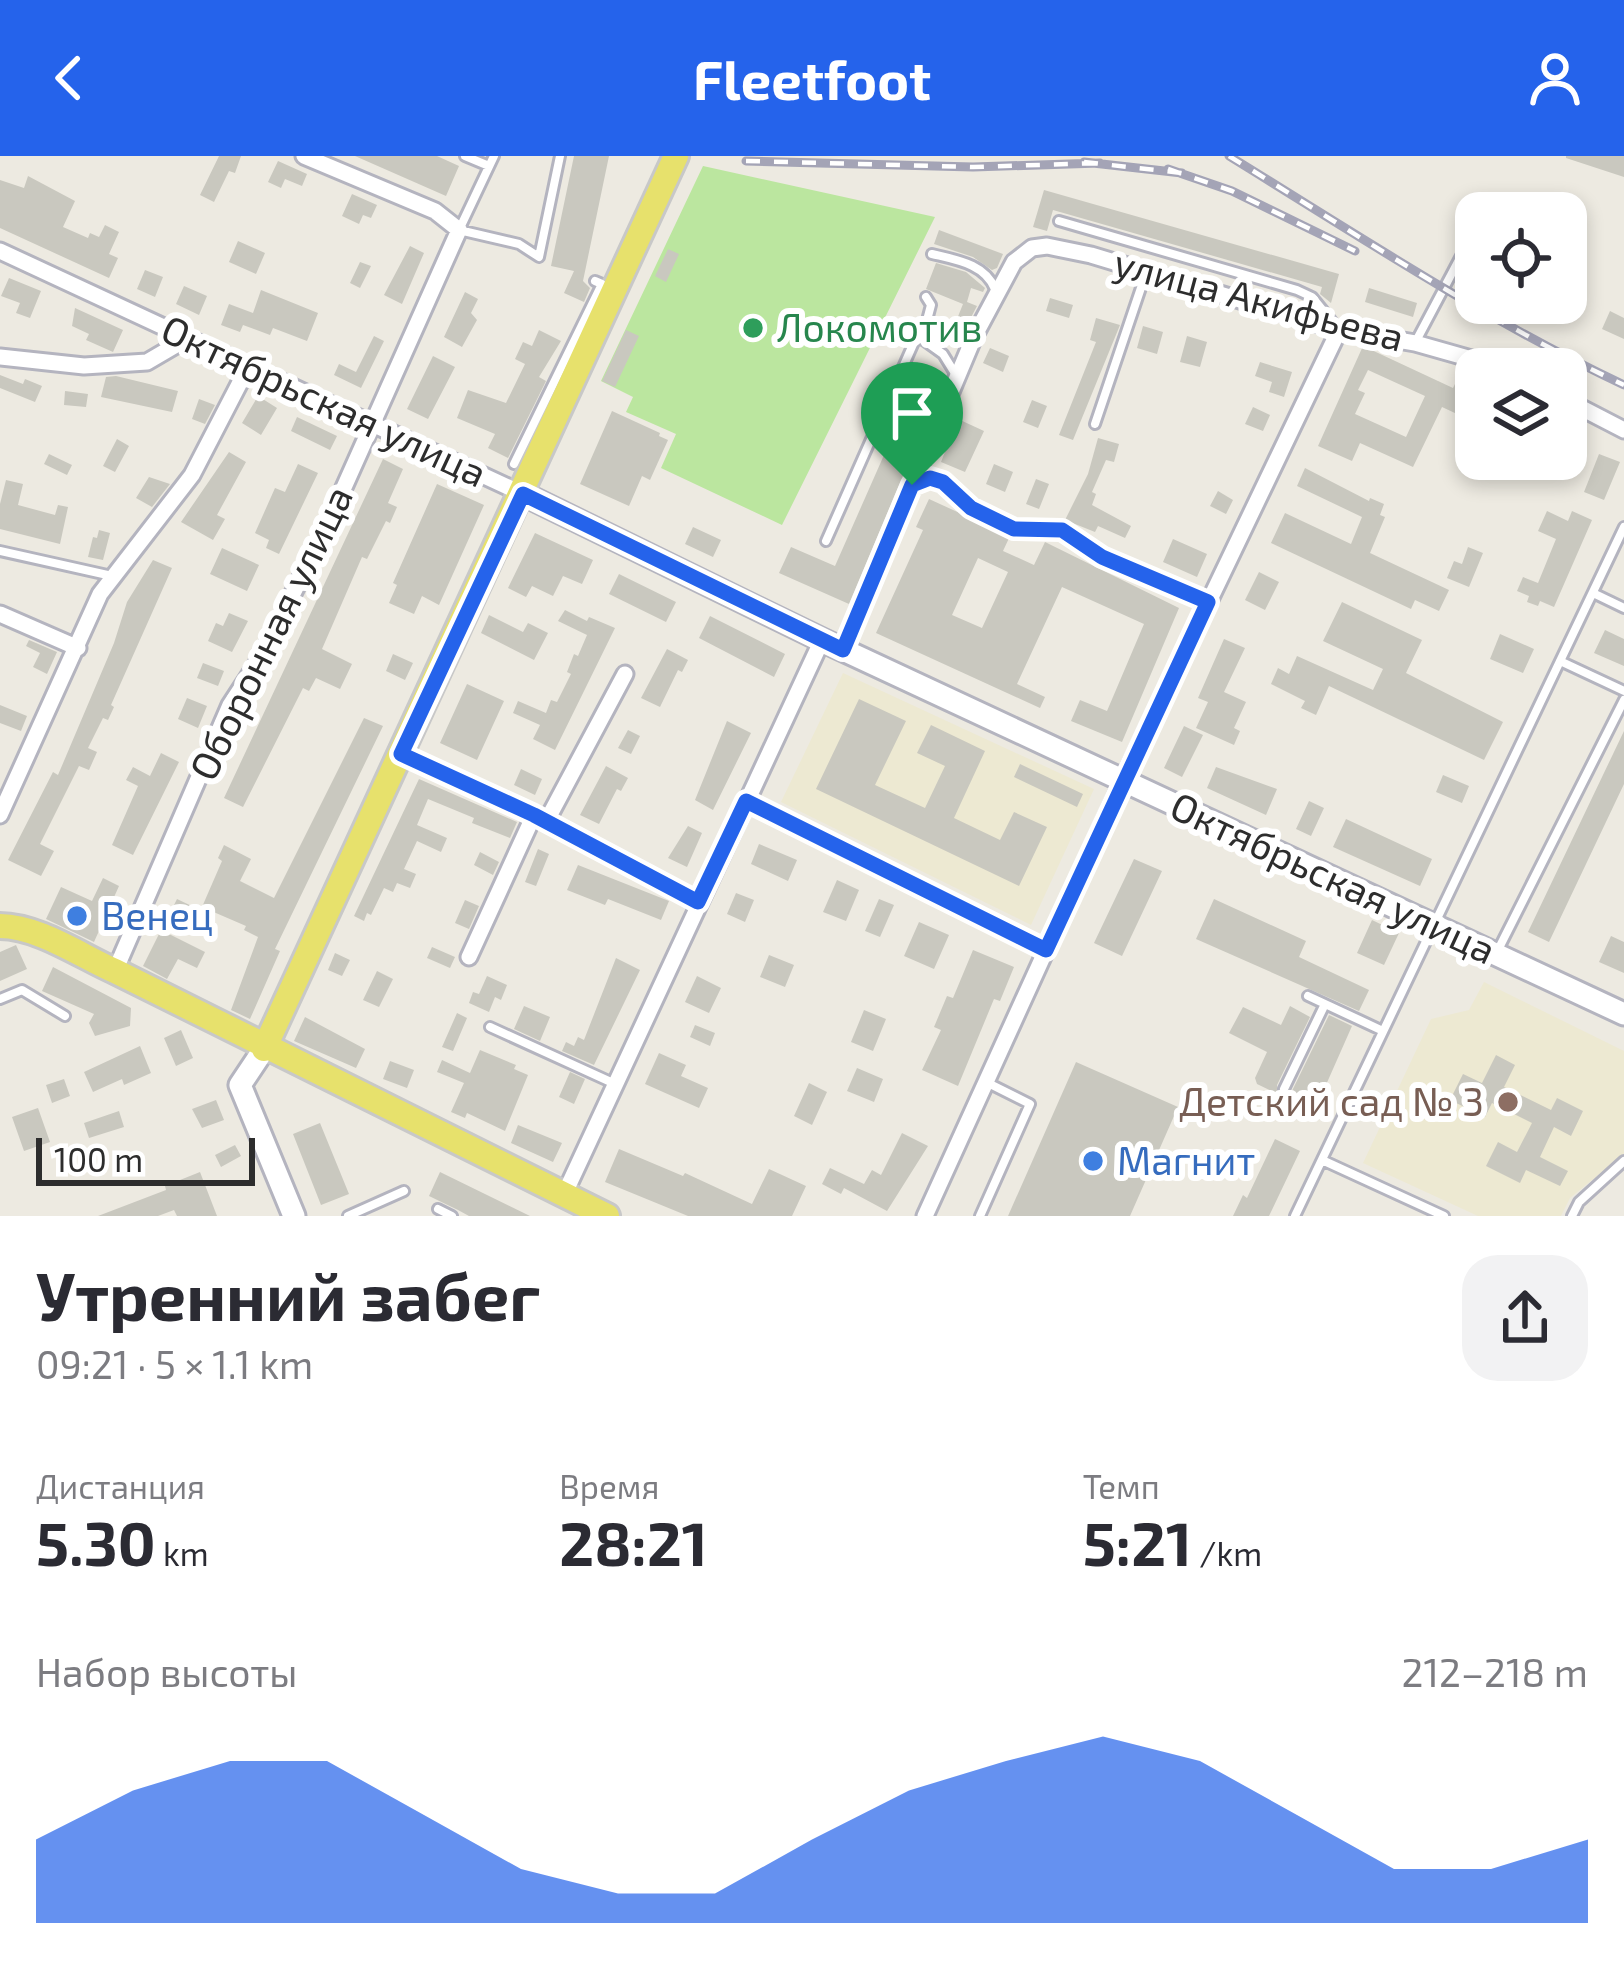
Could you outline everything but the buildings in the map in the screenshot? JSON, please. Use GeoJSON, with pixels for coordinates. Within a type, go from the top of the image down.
{"type":"FeatureCollection","features":[{"type":"Feature","properties":{"kind":"main road"},"geometry":{"type":"LineString","coordinates":[[294,1216],[240,1084],[264,1049],[676,156]]}},
{"type":"Feature","properties":{"kind":"main road","name":"Октябрьская улица"},"geometry":{"type":"LineString","coordinates":[[523,494],[832,645],[1624,1014]]}},
{"type":"Feature","properties":{"kind":"main road"},"geometry":{"type":"LineString","coordinates":[[0,926],[13,926],[115,971],[570,1204],[607,1216]]}},
{"type":"Feature","properties":{"kind":"street"},"geometry":{"type":"LineString","coordinates":[[304,156],[435,212],[459,230]]}},
{"type":"Feature","properties":{"kind":"street","name":"Оборонная улица"},"geometry":{"type":"LineString","coordinates":[[115,971],[230,705],[262,656],[374,423],[459,230]]}},
{"type":"Feature","properties":{"kind":"street","name":"улица Акифьева"},"geometry":{"type":"LineString","coordinates":[[1012,266],[1032,248],[1046,246],[1252,301],[1339,330],[1455,354]]}},
{"type":"Feature","properties":{"kind":"street","name":"Октябрьская улица"},"geometry":{"type":"LineString","coordinates":[[0,251],[523,494]]}},
{"type":"Feature","properties":{"kind":"street"},"geometry":{"type":"LineString","coordinates":[[570,1204],[615,1084],[698,902],[912,485],[957,376],[1012,266]]}},
{"type":"Feature","properties":{"kind":"street"},"geometry":{"type":"LineString","coordinates":[[925,1216],[1124,781],[1339,330]]}},
{"type":"Feature","properties":{"kind":"street"},"geometry":{"type":"LineString","coordinates":[[0,357],[84,366],[147,362],[188,338]]}},
{"type":"Feature","properties":{"kind":"street"},"geometry":{"type":"LineString","coordinates":[[0,815],[100,594],[193,475],[249,365]]}},
{"type":"Feature","properties":{"kind":"street"},"geometry":{"type":"LineString","coordinates":[[1587,411],[1624,430]]}},
{"type":"Feature","properties":{"kind":"street"},"geometry":{"type":"LineString","coordinates":[[0,614],[78,648]]}},
{"type":"Feature","properties":{"kind":"street"},"geometry":{"type":"LineString","coordinates":[[469,957],[540,818],[625,674]]}},
{"type":"Feature","properties":{"kind":"street"},"geometry":{"type":"LineString","coordinates":[[401,754],[540,818],[698,902]]}},
{"type":"Feature","properties":{"kind":"lane"},"geometry":{"type":"LineString","coordinates":[[465,156],[492,161],[459,230],[519,244],[539,257],[560,156]]}},
{"type":"Feature","properties":{"kind":"lane"},"geometry":{"type":"LineString","coordinates":[[1059,221],[1297,290],[1312,297],[1339,330]]}},
{"type":"Feature","properties":{"kind":"lane"},"geometry":{"type":"LineString","coordinates":[[932,254],[988,274],[1012,266]]}},
{"type":"Feature","properties":{"kind":"lane"},"geometry":{"type":"LineString","coordinates":[[1415,343],[1455,267]]}},
{"type":"Feature","properties":{"kind":"lane"},"geometry":{"type":"LineString","coordinates":[[1095,424],[1146,273]]}},
{"type":"Feature","properties":{"kind":"lane"},"geometry":{"type":"LineString","coordinates":[[988,274],[996,292]]}},
{"type":"Feature","properties":{"kind":"lane"},"geometry":{"type":"LineString","coordinates":[[514,464],[602,284],[595,281]]}},
{"type":"Feature","properties":{"kind":"lane"},"geometry":{"type":"LineString","coordinates":[[922,339],[931,305],[926,297]]}},
{"type":"Feature","properties":{"kind":"lane"},"geometry":{"type":"LineString","coordinates":[[826,541],[915,340],[922,339],[943,354],[957,376]]}},
{"type":"Feature","properties":{"kind":"lane"},"geometry":{"type":"LineString","coordinates":[[912,485],[930,478],[943,482],[960,501],[1014,529],[1062,530],[1102,557],[1208,602]]}},
{"type":"Feature","properties":{"kind":"lane"},"geometry":{"type":"LineString","coordinates":[[1295,1216],[1624,527]]}},
{"type":"Feature","properties":{"kind":"lane"},"geometry":{"type":"LineString","coordinates":[[0,551],[113,576]]}},
{"type":"Feature","properties":{"kind":"lane"},"geometry":{"type":"LineString","coordinates":[[1593,593],[1624,608]]}},
{"type":"Feature","properties":{"kind":"lane"},"geometry":{"type":"LineString","coordinates":[[1496,955],[1624,695],[1560,661]]}},
{"type":"Feature","properties":{"kind":"lane"},"geometry":{"type":"LineString","coordinates":[[746,801],[1046,950]]}},
{"type":"Feature","properties":{"kind":"lane"},"geometry":{"type":"LineString","coordinates":[[0,999],[22,990],[65,1016]]}},
{"type":"Feature","properties":{"kind":"lane"},"geometry":{"type":"LineString","coordinates":[[1308,996],[1383,1032]]}},
{"type":"Feature","properties":{"kind":"lane"},"geometry":{"type":"LineString","coordinates":[[1284,1089],[1325,1004]]}},
{"type":"Feature","properties":{"kind":"lane"},"geometry":{"type":"LineString","coordinates":[[490,1027],[615,1084]]}},
{"type":"Feature","properties":{"kind":"lane"},"geometry":{"type":"LineString","coordinates":[[980,1216],[1030,1104],[986,1082]]}},
{"type":"Feature","properties":{"kind":"lane"},"geometry":{"type":"LineString","coordinates":[[1322,1160],[1442,1216]]}},
{"type":"Feature","properties":{"kind":"lane"},"geometry":{"type":"LineString","coordinates":[[1572,1216],[1579,1202],[1624,1161]]}},
{"type":"Feature","properties":{"kind":"lane"},"geometry":{"type":"LineString","coordinates":[[348,1216],[404,1191]]}},
{"type":"Feature","properties":{"kind":"lane"},"geometry":{"type":"LineString","coordinates":[[439,1209],[452,1216]]}},
{"type":"Feature","properties":{"kind":"shaded area"},"geometry":{"type":"Polygon","coordinates":[[[843,673],[1094,789],[1031,925],[781,802],[843,673]]]}},
{"type":"Feature","properties":{"kind":"shaded area","name":"Детский сад № 3"},"geometry":{"type":"Polygon","coordinates":[[[1484,982],[1624,1051],[1624,1154],[1570,1198],[1561,1216],[1478,1216],[1363,1163],[1431,1019],[1469,1010],[1484,982]]]}},
{"type":"Feature","properties":{"kind":"green space","name":"Локомотив"},"geometry":{"type":"Polygon","coordinates":[[[703,166],[935,217],[782,525],[661,468],[676,434],[626,412],[633,397],[601,381],[703,166]]]}},
{"type":"Feature","properties":{"kind":"railway"},"geometry":{"type":"LineString","coordinates":[[1229,156],[1473,305],[1624,385]]}},
{"type":"Feature","properties":{"kind":"railway"},"geometry":{"type":"LineString","coordinates":[[746,161],[973,167],[1100,163]]}},
{"type":"Feature","properties":{"kind":"railway"},"geometry":{"type":"LineString","coordinates":[[1084,162],[1182,173]]}},
{"type":"Feature","properties":{"kind":"railway"},"geometry":{"type":"LineString","coordinates":[[1168,169],[1232,191],[1355,251]]}},
{"type":"Feature","properties":{"kind":"place","name":"Локомотив"},"geometry":{"type":"Point","coordinates":[753,328]}},
{"type":"Feature","properties":{"kind":"place","name":"Венец"},"geometry":{"type":"Point","coordinates":[77,916]}},
{"type":"Feature","properties":{"kind":"place","name":"Детский сад № 3"},"geometry":{"type":"Point","coordinates":[1508,1102]}},
{"type":"Feature","properties":{"kind":"place","name":"Магнит"},"geometry":{"type":"Point","coordinates":[1093,1161]}},
{"type":"Feature","properties":{"kind":"route"},"geometry":{"type":"LineString","coordinates":[[930,478],[943,482],[960,501],[1014,529],[1062,530],[1102,557],[1208,602],[1046,950],[746,801],[698,902],[534,815],[401,754],[523,494],[843,650],[912,485],[930,478]]}}]}
